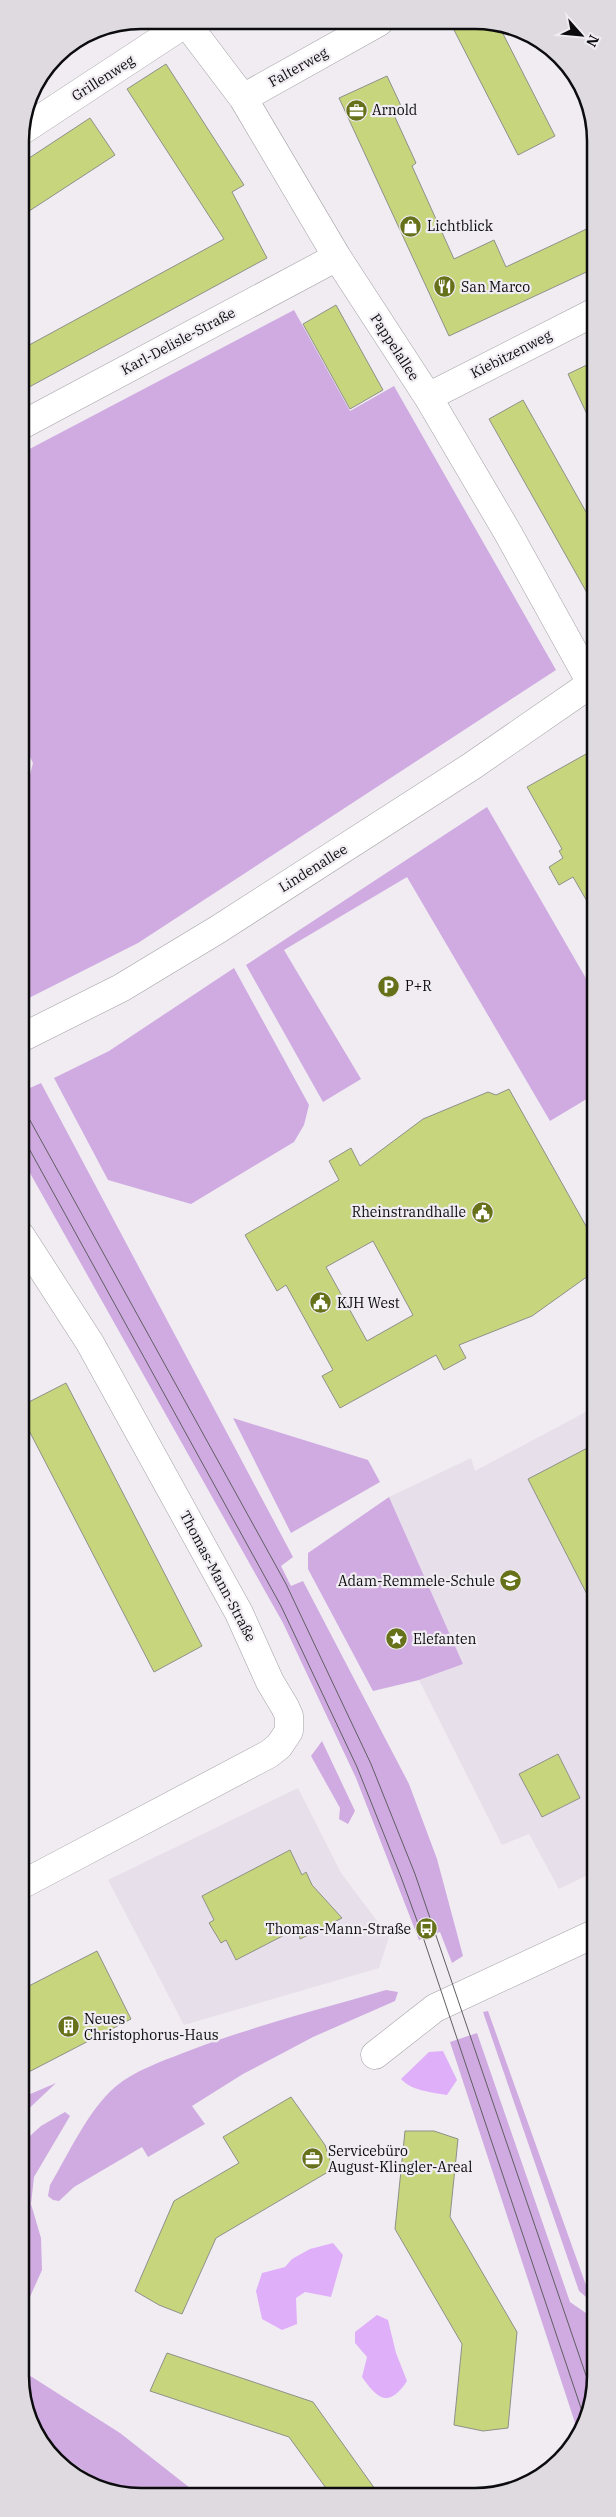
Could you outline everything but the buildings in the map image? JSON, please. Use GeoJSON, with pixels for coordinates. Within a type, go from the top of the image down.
{"type":"FeatureCollection","features":[{"type":"Feature","properties":{"kind":"street","name":"Grillenweg"},"geometry":{"type":"LineString","coordinates":[[30,125],[174,29]]}},
{"type":"Feature","properties":{"kind":"street","name":"Pappelallee"},"geometry":{"type":"LineString","coordinates":[[190,29],[243,98],[337,256],[428,397],[587,671]]}},
{"type":"Feature","properties":{"kind":"street","name":"Falterweg"},"geometry":{"type":"LineString","coordinates":[[243,98],[366,29]]}},
{"type":"Feature","properties":{"kind":"street","name":"Karl-Delisle-Straße"},"geometry":{"type":"LineString","coordinates":[[29,421],[337,256]]}},
{"type":"Feature","properties":{"kind":"street","name":"Kiebitzenweg"},"geometry":{"type":"LineString","coordinates":[[428,397],[587,316]]}},
{"type":"Feature","properties":{"kind":"street","name":"Lindenallee"},"geometry":{"type":"LineString","coordinates":[[29,1034],[121,988],[216,930],[472,766],[587,686]]}},
{"type":"Feature","properties":{"kind":"street","name":"Thomas-Mann-Straße"},"geometry":{"type":"LineString","coordinates":[[29,1249],[104,1369],[239,1613],[270,1682],[285,1707],[290,1723],[286,1738],[269,1754],[29,1881]]}},
{"type":"Feature","properties":{"kind":"street"},"geometry":{"type":"LineString","coordinates":[[375,2055],[435,2008],[587,1937]]}},
{"type":"Feature","properties":{"kind":"shaded area"},"geometry":{"type":"Polygon","coordinates":[[[294,310],[350,411],[394,386],[556,670],[138,943],[29,998],[29,778],[33,763],[29,755],[29,449],[294,310]]]}},
{"type":"Feature","properties":{"kind":"shaded area"},"geometry":{"type":"Polygon","coordinates":[[[487,807],[587,980],[587,1099],[550,1121],[407,877],[284,950],[361,1079],[323,1102],[246,965],[487,807]]]}},
{"type":"Feature","properties":{"kind":"shaded area"},"geometry":{"type":"Polygon","coordinates":[[[234,968],[309,1105],[304,1125],[294,1142],[191,1204],[108,1180],[54,1078],[109,1051],[234,968]]]}},
{"type":"Feature","properties":{"kind":"shaded area"},"geometry":{"type":"Polygon","coordinates":[[[41,1083],[293,1557],[281,1566],[291,1586],[303,1581],[409,1784],[437,1859],[463,1956],[452,1963],[440,1932],[419,1940],[356,1778],[283,1623],[29,1171],[29,1088],[41,1083]]]}},
{"type":"Feature","properties":{"kind":"shaded area","name":"Adam-Remmele-Schule"},"geometry":{"type":"Polygon","coordinates":[[[587,1411],[587,1875],[559,1889],[529,1834],[502,1845],[419,1680],[463,1664],[389,1497],[471,1458],[475,1471],[587,1411]]]}},
{"type":"Feature","properties":{"kind":"shaded area"},"geometry":{"type":"Polygon","coordinates":[[[233,1418],[368,1460],[380,1482],[291,1533],[233,1418]]]}},
{"type":"Feature","properties":{"kind":"shaded area"},"geometry":{"type":"Polygon","coordinates":[[[389,1497],[463,1664],[419,1680],[373,1691],[308,1569],[308,1553],[389,1497]]]}},
{"type":"Feature","properties":{"kind":"shaded area"},"geometry":{"type":"Polygon","coordinates":[[[322,1741],[355,1811],[348,1824],[339,1819],[340,1808],[311,1756],[322,1741]]]}},
{"type":"Feature","properties":{"kind":"shaded area"},"geometry":{"type":"Polygon","coordinates":[[[298,1788],[341,1873],[389,1937],[379,1968],[184,2025],[108,1880],[298,1788]]]}},
{"type":"Feature","properties":{"kind":"shaded area"},"geometry":{"type":"Polygon","coordinates":[[[386,1990],[398,1992],[395,2001],[313,2037],[243,2074],[192,2106],[205,2124],[148,2157],[142,2147],[74,2187],[59,2201],[53,2200],[48,2196],[50,2185],[87,2121],[105,2097],[130,2076],[165,2060],[233,2035],[386,1990]]]}},
{"type":"Feature","properties":{"kind":"shaded area"},"geometry":{"type":"Polygon","coordinates":[[[488,2011],[587,2288],[587,2298],[579,2291],[483,2012],[488,2011]]]}},
{"type":"Feature","properties":{"kind":"shaded area"},"geometry":{"type":"Polygon","coordinates":[[[477,2033],[570,2302],[587,2314],[587,2384],[585,2398],[576,2426],[450,2042],[477,2033]]]}},
{"type":"Feature","properties":{"kind":"shaded area"},"geometry":{"type":"Polygon","coordinates":[[[443,2051],[457,2080],[447,2095],[416,2089],[401,2079],[429,2052],[443,2051]]]}},
{"type":"Feature","properties":{"kind":"shaded area"},"geometry":{"type":"Polygon","coordinates":[[[56,2083],[29,2108],[29,2095],[56,2083]]]}},
{"type":"Feature","properties":{"kind":"shaded area"},"geometry":{"type":"Polygon","coordinates":[[[65,2112],[70,2116],[34,2177],[31,2204],[41,2238],[42,2270],[29,2299],[29,2137],[41,2126],[65,2112]]]}},
{"type":"Feature","properties":{"kind":"shaded area"},"geometry":{"type":"Polygon","coordinates":[[[333,2243],[343,2255],[331,2297],[305,2292],[296,2298],[297,2324],[282,2330],[262,2319],[256,2291],[262,2273],[285,2267],[292,2259],[310,2249],[333,2243]]]}},
{"type":"Feature","properties":{"kind":"shaded area"},"geometry":{"type":"Polygon","coordinates":[[[377,2315],[388,2320],[396,2353],[407,2381],[401,2390],[389,2398],[384,2398],[373,2391],[362,2377],[367,2357],[355,2343],[355,2332],[377,2315]]]}},
{"type":"Feature","properties":{"kind":"shaded area"},"geometry":{"type":"Polygon","coordinates":[[[29,2375],[120,2433],[190,2488],[126,2487],[98,2480],[61,2455],[48,2439],[40,2426],[35,2412],[31,2398],[29,2375]]]}},
{"type":"Feature","properties":{"kind":"tram line"},"geometry":{"type":"LineString","coordinates":[[29,1118],[286,1584],[371,1764],[415,1874],[587,2378]]}},
{"type":"Feature","properties":{"kind":"tram line"},"geometry":{"type":"LineString","coordinates":[[29,1149],[281,1606],[357,1767],[423,1937],[582,2410]]}},
{"type":"Feature","properties":{"kind":"place","name":"Arnold"},"geometry":{"type":"Point","coordinates":[356,110]}},
{"type":"Feature","properties":{"kind":"place","name":"Lichtblick"},"geometry":{"type":"Point","coordinates":[411,226]}},
{"type":"Feature","properties":{"kind":"place","name":"San Marco"},"geometry":{"type":"Point","coordinates":[445,287]}},
{"type":"Feature","properties":{"kind":"place","name":"P+R"},"geometry":{"type":"Point","coordinates":[389,986]}},
{"type":"Feature","properties":{"kind":"place","name":"Rheinstrandhalle"},"geometry":{"type":"Point","coordinates":[482,1212]}},
{"type":"Feature","properties":{"kind":"place","name":"KJH West"},"geometry":{"type":"Point","coordinates":[321,1303]}},
{"type":"Feature","properties":{"kind":"place","name":"Adam-Remmele-Schule"},"geometry":{"type":"Point","coordinates":[511,1581]}},
{"type":"Feature","properties":{"kind":"place","name":"Elefanten"},"geometry":{"type":"Point","coordinates":[397,1639]}},
{"type":"Feature","properties":{"kind":"place","name":"Thomas-Mann-Straße"},"geometry":{"type":"Point","coordinates":[427,1929]}},
{"type":"Feature","properties":{"kind":"place","name":"Neues Christophorus-Haus"},"geometry":{"type":"Point","coordinates":[68,2027]}},
{"type":"Feature","properties":{"kind":"place","name":"Servicebüro August-Klingler-Areal"},"geometry":{"type":"Point","coordinates":[312,2159]}}]}
